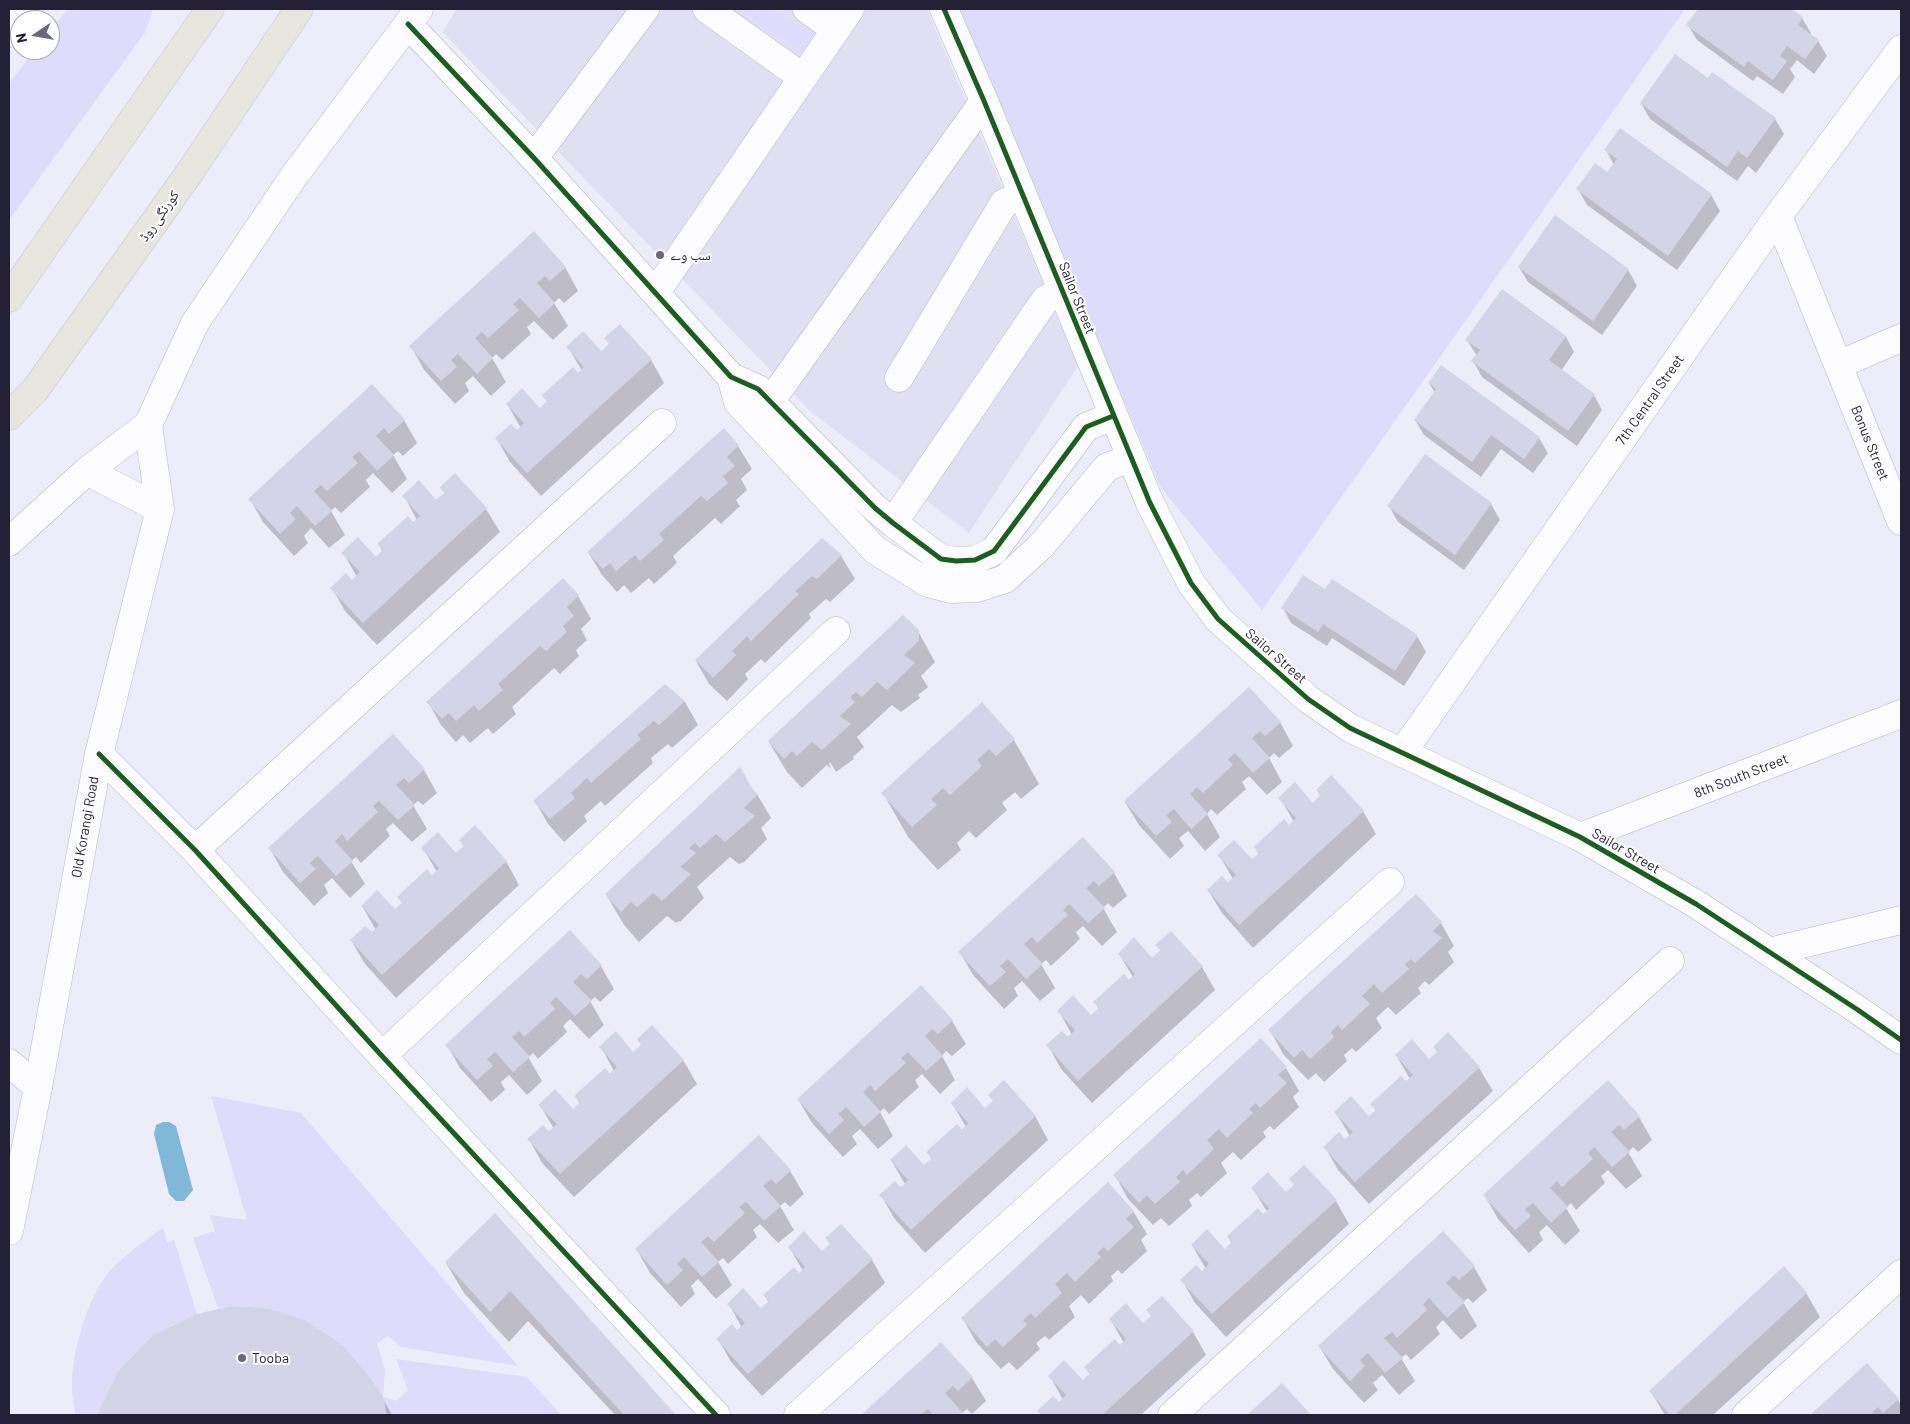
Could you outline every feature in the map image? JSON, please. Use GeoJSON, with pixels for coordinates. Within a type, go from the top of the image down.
{"type":"FeatureCollection","features":[{"type":"Feature","properties":{"kind":"main road"},"geometry":{"type":"LineString","coordinates":[[9,298],[210,9]]}},
{"type":"Feature","properties":{"kind":"main road","name":"کورنگی روڈ"},"geometry":{"type":"LineString","coordinates":[[9,416],[35,390],[190,172],[299,9]]}},
{"type":"Feature","properties":{"kind":"street"},"geometry":{"type":"LineString","coordinates":[[9,33],[26,9]]}},
{"type":"Feature","properties":{"kind":"street"},"geometry":{"type":"LineString","coordinates":[[534,158],[645,9]]}},
{"type":"Feature","properties":{"kind":"street"},"geometry":{"type":"LineString","coordinates":[[707,9],[802,77]]}},
{"type":"Feature","properties":{"kind":"street"},"geometry":{"type":"LineString","coordinates":[[656,292],[843,19],[807,9]]}},
{"type":"Feature","properties":{"kind":"street","name":"Sailor Street"},"geometry":{"type":"LineString","coordinates":[[944,9],[984,101],[1150,503],[1191,583],[1218,619],[1308,699],[1350,728],[1580,837],[1696,904],[1901,1040]]}},
{"type":"Feature","properties":{"kind":"street"},"geometry":{"type":"LineString","coordinates":[[9,542],[87,471],[148,425],[195,323],[294,176],[413,16],[534,158],[731,378],[738,402],[875,550],[928,583],[951,589],[977,588],[1005,579],[1040,546],[1107,467],[1131,458]]}},
{"type":"Feature","properties":{"kind":"street","name":"7th Central Street"},"geometry":{"type":"LineString","coordinates":[[1402,753],[1778,216],[1901,49]]}},
{"type":"Feature","properties":{"kind":"street"},"geometry":{"type":"LineString","coordinates":[[770,402],[984,101]]}},
{"type":"Feature","properties":{"kind":"street"},"geometry":{"type":"LineString","coordinates":[[899,378],[1004,203],[1022,195]]}},
{"type":"Feature","properties":{"kind":"street","name":"Bonus Street"},"geometry":{"type":"LineString","coordinates":[[1778,216],[1901,521]]}},
{"type":"Feature","properties":{"kind":"street"},"geometry":{"type":"LineString","coordinates":[[893,523],[1045,300],[1062,292]]}},
{"type":"Feature","properties":{"kind":"street"},"geometry":{"type":"LineString","coordinates":[[1838,365],[1901,338]]}},
{"type":"Feature","properties":{"kind":"street"},"geometry":{"type":"LineString","coordinates":[[731,378],[758,389],[875,508],[893,523],[941,559],[956,561],[975,560],[994,551],[1086,427],[1113,416]]}},
{"type":"Feature","properties":{"kind":"street"},"geometry":{"type":"LineString","coordinates":[[195,850],[662,423]]}},
{"type":"Feature","properties":{"kind":"street","name":"Old Korangi Road"},"geometry":{"type":"LineString","coordinates":[[9,1231],[38,1087],[98,754],[160,509],[148,425]]}},
{"type":"Feature","properties":{"kind":"street"},"geometry":{"type":"LineString","coordinates":[[87,471],[160,509]]}},
{"type":"Feature","properties":{"kind":"street"},"geometry":{"type":"LineString","coordinates":[[382,1056],[836,631]]}},
{"type":"Feature","properties":{"kind":"street","name":"8th South Street"},"geometry":{"type":"LineString","coordinates":[[1580,837],[1901,714]]}},
{"type":"Feature","properties":{"kind":"street"},"geometry":{"type":"LineString","coordinates":[[98,754],[195,850],[382,1056],[716,1415]]}},
{"type":"Feature","properties":{"kind":"street"},"geometry":{"type":"LineString","coordinates":[[798,1415],[1390,882]]}},
{"type":"Feature","properties":{"kind":"street"},"geometry":{"type":"LineString","coordinates":[[1769,952],[1901,920]]}},
{"type":"Feature","properties":{"kind":"street"},"geometry":{"type":"LineString","coordinates":[[1172,1415],[1670,962]]}},
{"type":"Feature","properties":{"kind":"street"},"geometry":{"type":"LineString","coordinates":[[9,1063],[38,1087]]}},
{"type":"Feature","properties":{"kind":"street"},"geometry":{"type":"LineString","coordinates":[[1746,1415],[1901,1274]]}},
{"type":"Feature","properties":{"kind":"shaded area"},"geometry":{"type":"Polygon","coordinates":[[[68,9],[153,9],[146,31],[9,220],[9,83],[27,60],[60,60],[60,19],[68,9]]]}},
{"type":"Feature","properties":{"kind":"shaded area"},"geometry":{"type":"Polygon","coordinates":[[[457,9],[927,9],[1078,366],[969,533],[810,411],[442,32],[457,9]]]}},
{"type":"Feature","properties":{"kind":"shaded area"},"geometry":{"type":"Polygon","coordinates":[[[738,9],[773,9],[815,37],[804,53],[738,9]]]}},
{"type":"Feature","properties":{"kind":"shaded area"},"geometry":{"type":"Polygon","coordinates":[[[957,9],[1685,9],[1262,610],[1161,488],[957,9]]]}},
{"type":"Feature","properties":{"kind":"shaded area"},"geometry":{"type":"Polygon","coordinates":[[[211,1096],[301,1113],[518,1366],[401,1347],[388,1336],[377,1343],[385,1371],[383,1397],[372,1380],[343,1345],[305,1320],[267,1308],[230,1306],[218,1308],[193,1238],[215,1231],[210,1215],[247,1220],[211,1096]]]}},
{"type":"Feature","properties":{"kind":"shaded area"},"geometry":{"type":"Polygon","coordinates":[[[163,1228],[167,1242],[174,1240],[197,1314],[153,1335],[118,1371],[97,1415],[76,1415],[73,1402],[72,1375],[77,1344],[87,1311],[101,1283],[109,1272],[134,1248],[163,1228]]]}},
{"type":"Feature","properties":{"kind":"shaded area"},"geometry":{"type":"Polygon","coordinates":[[[396,1359],[527,1377],[561,1415],[387,1415],[383,1397],[397,1401],[408,1390],[396,1359]]]}},
{"type":"Feature","properties":{"kind":"water"},"geometry":{"type":"Polygon","coordinates":[[[169,1122],[176,1126],[193,1190],[184,1201],[176,1201],[169,1194],[154,1134],[156,1125],[169,1122]]]}},
{"type":"Feature","properties":{"kind":"building"},"geometry":{"type":"Polygon","coordinates":[[[1698,9],[1792,9],[1803,17],[1798,25],[1819,40],[1805,59],[1787,46],[1780,56],[1787,61],[1773,80],[1748,61],[1744,67],[1686,25],[1698,9]]]}},
{"type":"Feature","properties":{"kind":"building"},"geometry":{"type":"Polygon","coordinates":[[[1675,54],[1708,78],[1712,72],[1776,118],[1747,158],[1738,151],[1727,167],[1640,103],[1675,54]]]}},
{"type":"Feature","properties":{"kind":"building"},"geometry":{"type":"Polygon","coordinates":[[[1620,128],[1712,194],[1668,256],[1576,189],[1595,163],[1607,172],[1617,159],[1604,150],[1620,128]]]}},
{"type":"Feature","properties":{"kind":"building"},"geometry":{"type":"Polygon","coordinates":[[[1555,215],[1629,269],[1593,321],[1518,267],[1555,215]]]}},
{"type":"Feature","properties":{"kind":"building"},"geometry":{"type":"Polygon","coordinates":[[[534,231],[566,267],[550,281],[545,276],[537,283],[555,303],[539,318],[520,298],[513,304],[519,310],[488,338],[482,332],[475,338],[493,358],[477,374],[458,354],[451,360],[457,367],[441,381],[409,346],[534,231]]]}},
{"type":"Feature","properties":{"kind":"building"},"geometry":{"type":"Polygon","coordinates":[[[1502,289],[1566,336],[1549,360],[1595,394],[1568,431],[1471,361],[1480,350],[1465,340],[1502,289]]]}},
{"type":"Feature","properties":{"kind":"building"},"geometry":{"type":"Polygon","coordinates":[[[620,324],[652,359],[527,473],[495,438],[511,424],[517,430],[524,423],[506,404],[522,388],[540,408],[547,401],[542,395],[573,367],[578,373],[584,367],[566,347],[583,331],[601,351],[609,344],[604,338],[620,324]]]}},
{"type":"Feature","properties":{"kind":"building"},"geometry":{"type":"Polygon","coordinates":[[[1441,365],[1540,437],[1524,459],[1491,435],[1472,462],[1414,420],[1436,389],[1428,383],[1441,365]]]}},
{"type":"Feature","properties":{"kind":"building"},"geometry":{"type":"Polygon","coordinates":[[[372,384],[405,420],[389,434],[384,428],[376,436],[394,455],[377,471],[359,451],[352,457],[358,463],[327,491],[321,485],[314,491],[332,511],[315,526],[297,506],[290,513],[296,519],[280,534],[248,499],[372,384]]]}},
{"type":"Feature","properties":{"kind":"building"},"geometry":{"type":"Polygon","coordinates":[[[724,428],[739,445],[727,457],[735,466],[723,476],[728,483],[707,501],[701,496],[659,534],[664,540],[640,561],[635,555],[616,571],[610,563],[603,569],[587,552],[724,428]]]}},
{"type":"Feature","properties":{"kind":"building"},"geometry":{"type":"Polygon","coordinates":[[[1425,454],[1492,503],[1455,555],[1387,506],[1425,454]]]}},
{"type":"Feature","properties":{"kind":"building"},"geometry":{"type":"Polygon","coordinates":[[[455,473],[487,508],[363,623],[330,588],[346,573],[352,580],[360,572],[341,553],[358,537],[376,557],[383,550],[377,544],[408,516],[413,522],[420,516],[402,496],[419,480],[436,500],[444,493],[440,487],[455,473]]]}},
{"type":"Feature","properties":{"kind":"building"},"geometry":{"type":"Polygon","coordinates":[[[822,538],[842,555],[817,579],[812,576],[795,591],[799,594],[751,641],[747,636],[732,651],[736,655],[713,678],[695,660],[822,538]]]}},
{"type":"Feature","properties":{"kind":"building"},"geometry":{"type":"Polygon","coordinates":[[[1303,575],[1325,589],[1332,579],[1418,635],[1395,671],[1323,624],[1318,632],[1281,608],[1303,575]]]}},
{"type":"Feature","properties":{"kind":"building"},"geometry":{"type":"Polygon","coordinates":[[[563,578],[579,595],[567,607],[574,616],[563,626],[567,632],[546,651],[540,646],[498,684],[503,690],[479,711],[474,705],[456,721],[449,713],[442,719],[426,702],[563,578]]]}},
{"type":"Feature","properties":{"kind":"building"},"geometry":{"type":"Polygon","coordinates":[[[903,615],[919,630],[919,641],[904,655],[915,663],[887,690],[877,682],[862,697],[856,692],[850,697],[855,702],[840,716],[851,724],[822,750],[812,742],[797,756],[792,751],[784,759],[768,741],[903,615]]]}},
{"type":"Feature","properties":{"kind":"building"},"geometry":{"type":"Polygon","coordinates":[[[665,684],[685,701],[659,725],[654,721],[637,735],[641,739],[591,783],[587,778],[571,793],[575,798],[550,819],[533,801],[665,684]]]}},
{"type":"Feature","properties":{"kind":"building"},"geometry":{"type":"Polygon","coordinates":[[[1249,687],[1281,722],[1265,736],[1260,731],[1252,738],[1270,758],[1253,773],[1235,753],[1228,759],[1233,765],[1203,793],[1197,787],[1190,794],[1208,814],[1191,829],[1174,809],[1166,815],[1172,822],[1156,836],[1124,801],[1249,687]]]}},
{"type":"Feature","properties":{"kind":"building"},"geometry":{"type":"Polygon","coordinates":[[[982,702],[1015,739],[996,756],[989,749],[977,760],[982,766],[950,795],[943,788],[931,799],[937,805],[912,827],[881,793],[982,702]]]}},
{"type":"Feature","properties":{"kind":"building"},"geometry":{"type":"Polygon","coordinates":[[[393,734],[425,769],[409,783],[404,778],[396,785],[415,805],[398,820],[379,801],[373,806],[378,812],[347,841],[342,834],[335,841],[353,861],[336,876],[318,856],[310,863],[316,869],[300,883],[268,848],[393,734]]]}},
{"type":"Feature","properties":{"kind":"building"},"geometry":{"type":"Polygon","coordinates":[[[740,767],[753,790],[758,794],[744,808],[755,816],[725,842],[716,834],[700,848],[695,843],[689,848],[696,853],[680,867],[691,874],[662,901],[653,893],[637,907],[631,902],[621,912],[605,894],[740,767]]]}},
{"type":"Feature","properties":{"kind":"building"},"geometry":{"type":"Polygon","coordinates":[[[1331,775],[1364,811],[1239,925],[1207,890],[1222,876],[1228,882],[1236,875],[1217,855],[1234,840],[1252,859],[1259,853],[1254,847],[1284,819],[1289,825],[1296,818],[1278,798],[1295,782],[1313,803],[1320,795],[1316,790],[1331,775]]]}},
{"type":"Feature","properties":{"kind":"building"},"geometry":{"type":"Polygon","coordinates":[[[475,825],[507,861],[382,975],[350,940],[365,926],[372,932],[379,925],[361,906],[377,890],[395,909],[402,903],[397,897],[427,869],[432,875],[439,868],[421,848],[438,832],[456,853],[464,846],[459,840],[475,825]]]}},
{"type":"Feature","properties":{"kind":"building"},"geometry":{"type":"Polygon","coordinates":[[[1083,837],[1115,872],[1099,886],[1094,881],[1086,888],[1105,908],[1088,923],[1069,904],[1063,910],[1068,915],[1037,943],[1032,937],[1024,944],[1043,964],[1026,979],[1008,959],[1000,966],[1006,972],[990,986],[958,952],[1083,837]]]}},
{"type":"Feature","properties":{"kind":"building"},"geometry":{"type":"Polygon","coordinates":[[[1416,894],[1442,922],[1433,931],[1442,938],[1415,963],[1411,959],[1405,964],[1409,969],[1382,993],[1374,984],[1362,996],[1370,1004],[1342,1030],[1338,1025],[1331,1032],[1334,1037],[1310,1059],[1302,1050],[1294,1058],[1268,1030],[1416,894]]]}},
{"type":"Feature","properties":{"kind":"building"},"geometry":{"type":"Polygon","coordinates":[[[570,930],[602,965],[587,979],[581,974],[573,982],[592,1001],[575,1016],[556,997],[550,1003],[555,1009],[524,1037],[519,1031],[512,1037],[530,1057],[513,1072],[495,1052],[487,1059],[493,1066],[477,1080],[445,1045],[570,930]]]}},
{"type":"Feature","properties":{"kind":"building"},"geometry":{"type":"Polygon","coordinates":[[[1171,931],[1203,966],[1078,1081],[1046,1045],[1062,1031],[1068,1037],[1075,1030],[1057,1011],[1073,995],[1091,1015],[1099,1008],[1093,1002],[1124,974],[1129,980],[1135,974],[1118,954],[1134,937],[1152,958],[1160,950],[1155,945],[1171,931]]]}},
{"type":"Feature","properties":{"kind":"building"},"geometry":{"type":"Polygon","coordinates":[[[921,985],[953,1020],[938,1034],[932,1029],[925,1036],[943,1056],[926,1071],[908,1052],[901,1058],[906,1063],[875,1091],[870,1085],[863,1092],[881,1112],[864,1127],[846,1107],[838,1114],[844,1120],[829,1134],[797,1099],[921,985]]]}},
{"type":"Feature","properties":{"kind":"building"},"geometry":{"type":"Polygon","coordinates":[[[652,1025],[684,1060],[560,1174],[527,1139],[543,1125],[549,1131],[557,1124],[538,1105],[555,1089],[573,1109],[580,1102],[574,1096],[605,1068],[610,1074],[617,1067],[599,1047],[616,1031],[633,1052],[641,1045],[637,1039],[652,1025]]]}},
{"type":"Feature","properties":{"kind":"building"},"geometry":{"type":"Polygon","coordinates":[[[1448,1032],[1480,1067],[1355,1182],[1323,1147],[1339,1132],[1345,1139],[1353,1132],[1334,1112],[1351,1096],[1369,1116],[1376,1110],[1370,1104],[1401,1076],[1406,1081],[1413,1075],[1395,1055],[1412,1039],[1429,1059],[1437,1052],[1433,1047],[1448,1032]]]}},
{"type":"Feature","properties":{"kind":"building"},"geometry":{"type":"Polygon","coordinates":[[[1261,1038],[1287,1067],[1278,1075],[1287,1083],[1260,1108],[1256,1103],[1249,1109],[1253,1113],[1227,1138],[1219,1129],[1207,1140],[1214,1149],[1187,1175],[1183,1170],[1176,1177],[1180,1182],[1155,1204],[1147,1195],[1139,1203],[1113,1175],[1261,1038]]]}},
{"type":"Feature","properties":{"kind":"building"},"geometry":{"type":"Polygon","coordinates":[[[1004,1080],[1036,1116],[911,1230],[879,1195],[895,1181],[901,1187],[908,1180],[890,1160],[906,1145],[924,1165],[932,1158],[926,1152],[957,1124],[962,1130],[968,1123],[951,1103],[967,1087],[985,1108],[993,1101],[988,1095],[1004,1080]]]}},
{"type":"Feature","properties":{"kind":"building"},"geometry":{"type":"Polygon","coordinates":[[[1608,1080],[1640,1116],[1624,1130],[1619,1125],[1611,1132],[1630,1152],[1612,1167],[1594,1147],[1588,1153],[1593,1159],[1562,1187],[1557,1181],[1550,1188],[1568,1207],[1551,1223],[1533,1203],[1525,1209],[1531,1216],[1515,1230],[1483,1195],[1608,1080]]]}},
{"type":"Feature","properties":{"kind":"building"},"geometry":{"type":"Polygon","coordinates":[[[759,1135],[791,1170],[776,1184],[771,1179],[763,1186],[781,1206],[764,1221],[746,1202],[739,1207],[745,1213],[714,1242],[708,1236],[701,1242],[719,1262],[702,1277],[684,1257],[677,1264],[683,1270],[667,1285],[635,1249],[759,1135]]]}},
{"type":"Feature","properties":{"kind":"building"},"geometry":{"type":"Polygon","coordinates":[[[1304,1165],[1337,1200],[1212,1314],[1180,1280],[1196,1265],[1202,1271],[1209,1264],[1191,1245],[1207,1229],[1225,1249],[1232,1242],[1227,1236],[1258,1208],[1263,1214],[1269,1208],[1251,1188],[1268,1172],[1286,1192],[1294,1185],[1289,1179],[1304,1165]]]}},
{"type":"Feature","properties":{"kind":"building"},"geometry":{"type":"Polygon","coordinates":[[[1108,1182],[1134,1211],[1126,1219],[1134,1227],[1108,1251],[1104,1247],[1097,1253],[1101,1257],[1075,1282],[1067,1273],[1055,1284],[1062,1293],[1035,1318],[1031,1313],[1023,1320],[1027,1325],[1003,1347],[995,1339],[987,1347],[961,1318],[1108,1182]]]}},
{"type":"Feature","properties":{"kind":"building"},"geometry":{"type":"Polygon","coordinates":[[[495,1213],[676,1415],[624,1415],[510,1291],[490,1312],[445,1262],[495,1213]]]}},
{"type":"Feature","properties":{"kind":"building"},"geometry":{"type":"Polygon","coordinates":[[[841,1224],[873,1259],[748,1374],[716,1339],[732,1324],[737,1330],[745,1323],[727,1304],[743,1288],[761,1308],[769,1301],[763,1295],[794,1267],[799,1273],[805,1267],[788,1247],[804,1231],[822,1251],[830,1244],[825,1238],[841,1224]]]}},
{"type":"Feature","properties":{"kind":"building"},"geometry":{"type":"Polygon","coordinates":[[[1443,1231],[1475,1266],[1459,1280],[1454,1275],[1446,1283],[1465,1302],[1447,1318],[1429,1298],[1423,1304],[1427,1310],[1397,1338],[1392,1332],[1384,1338],[1403,1358],[1385,1373],[1368,1353],[1360,1360],[1365,1366],[1350,1381],[1318,1346],[1443,1231]]]}},
{"type":"Feature","properties":{"kind":"building"},"geometry":{"type":"Polygon","coordinates":[[[1784,1266],[1807,1293],[1675,1415],[1670,1415],[1649,1391],[1784,1266]]]}},
{"type":"Feature","properties":{"kind":"building"},"geometry":{"type":"Polygon","coordinates":[[[1162,1296],[1194,1331],[1102,1415],[1041,1415],[1037,1411],[1053,1396],[1059,1402],[1066,1395],[1048,1376],[1064,1360],[1083,1380],[1090,1373],[1084,1367],[1115,1339],[1120,1345],[1126,1339],[1109,1319],[1126,1303],[1143,1323],[1151,1316],[1146,1310],[1162,1296]]]}},
{"type":"Feature","properties":{"kind":"building","name":"Tooba"},"geometry":{"type":"Polygon","coordinates":[[[230,1306],[267,1308],[305,1320],[343,1345],[372,1380],[383,1397],[387,1415],[97,1415],[118,1371],[153,1335],[197,1314],[230,1306]]]}},
{"type":"Feature","properties":{"kind":"building"},"geometry":{"type":"Polygon","coordinates":[[[941,1342],[973,1377],[958,1391],[953,1386],[945,1393],[963,1413],[960,1415],[934,1415],[928,1409],[920,1415],[861,1415],[941,1342]]]}},
{"type":"Feature","properties":{"kind":"building"},"geometry":{"type":"Polygon","coordinates":[[[1867,1363],[1899,1399],[1883,1413],[1878,1407],[1870,1415],[1810,1415],[1867,1363]]]}},
{"type":"Feature","properties":{"kind":"building"},"geometry":{"type":"Polygon","coordinates":[[[1282,1383],[1311,1415],[1247,1415],[1282,1383]]]}},
{"type":"Feature","properties":{"kind":"cycle path"},"geometry":{"type":"LineString","coordinates":[[944,9],[984,101],[1150,503],[1191,583],[1218,619],[1308,699],[1350,728],[1580,837],[1696,904],[1901,1040]]}},
{"type":"Feature","properties":{"kind":"cycle path"},"geometry":{"type":"LineString","coordinates":[[408,24],[534,158],[731,377],[758,389],[875,508],[941,559],[956,561],[975,560],[994,551],[1086,427],[1113,416]]}},
{"type":"Feature","properties":{"kind":"cycle path"},"geometry":{"type":"LineString","coordinates":[[99,754],[195,850],[382,1056],[716,1415]]}},
{"type":"Feature","properties":{"kind":"place","name":"سب وے"},"geometry":{"type":"Point","coordinates":[660,255]}},
{"type":"Feature","properties":{"kind":"place","name":"Tooba"},"geometry":{"type":"Point","coordinates":[242,1358]}}]}
